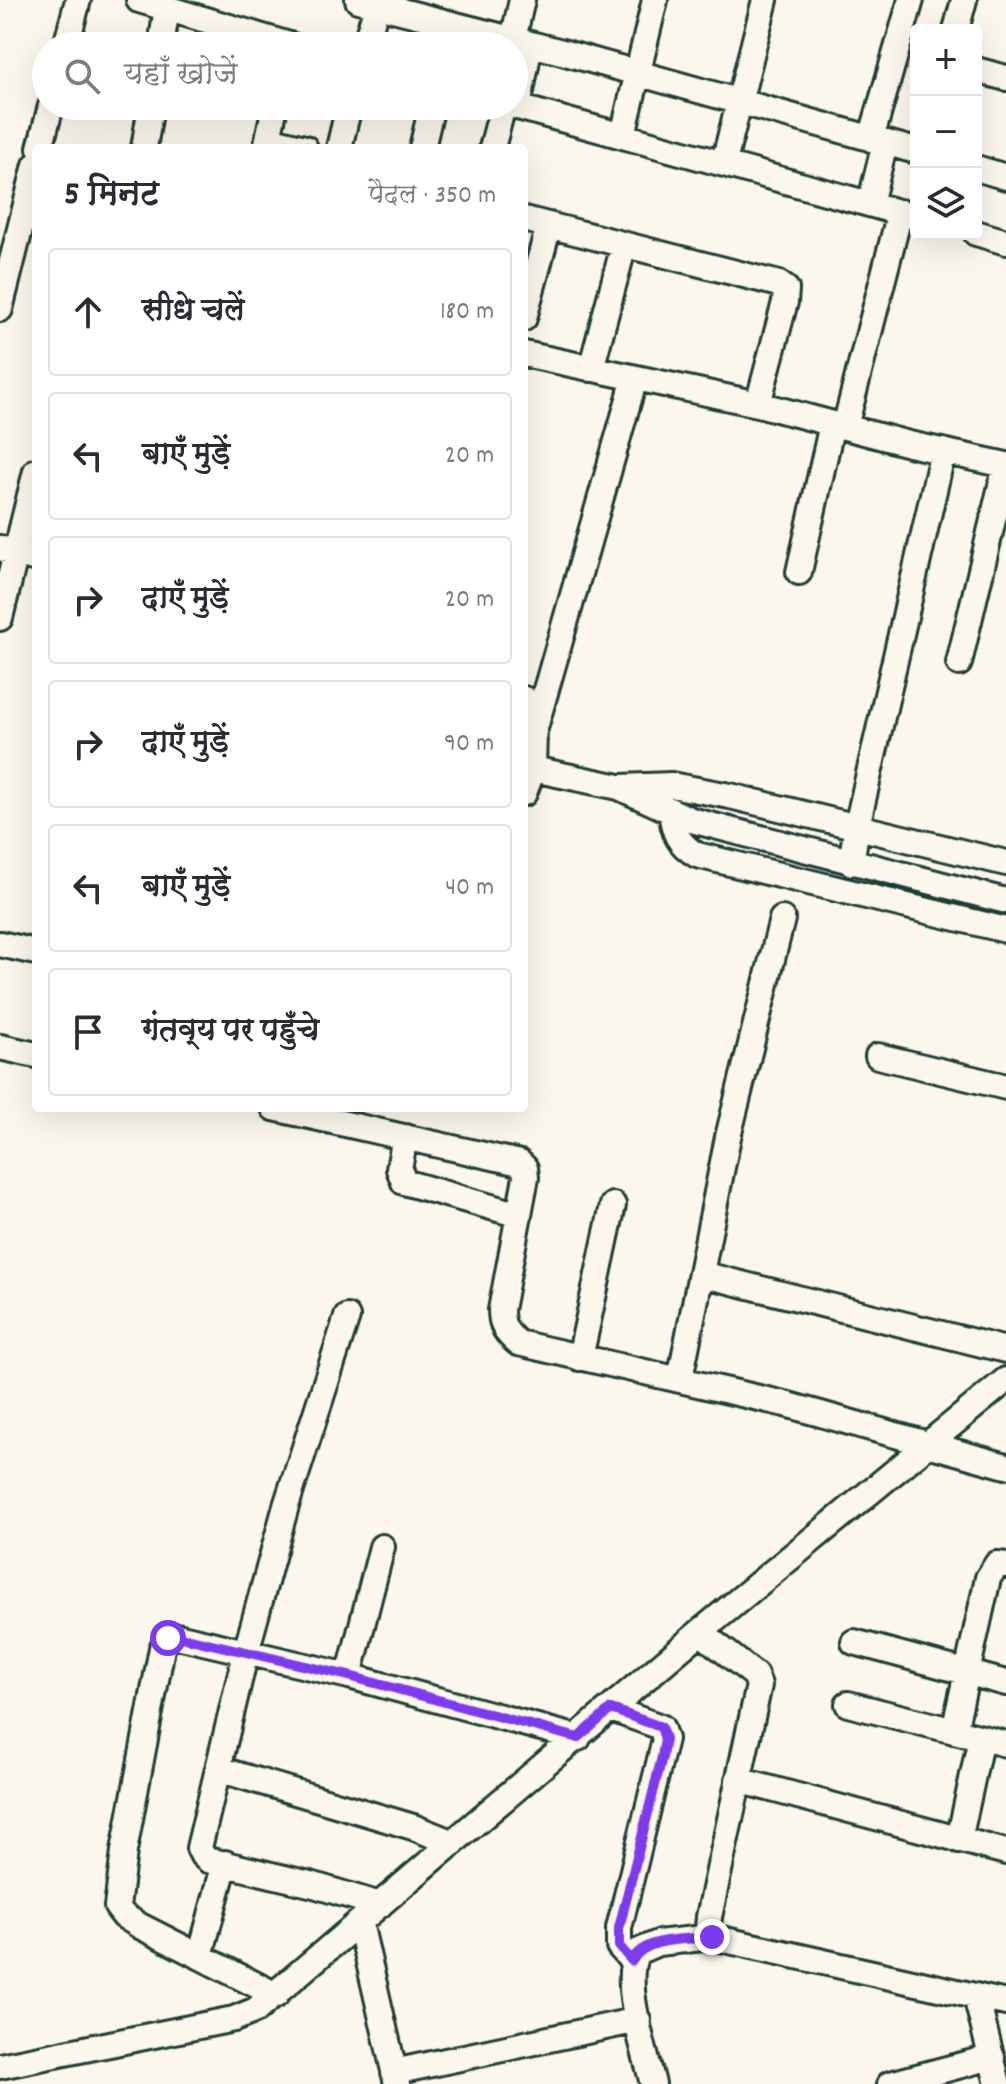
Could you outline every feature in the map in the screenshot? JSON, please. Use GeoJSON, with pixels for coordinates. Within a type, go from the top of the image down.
{"type":"FeatureCollection","features":[{"type":"Feature","properties":{"kind":"street"},"geometry":{"type":"LineString","coordinates":[[70,32],[78,0]]}},
{"type":"Feature","properties":{"kind":"street"},"geometry":{"type":"LineString","coordinates":[[139,0],[247,32]]}},
{"type":"Feature","properties":{"kind":"street"},"geometry":{"type":"LineString","coordinates":[[521,32],[522,0]]}},
{"type":"Feature","properties":{"kind":"street"},"geometry":{"type":"LineString","coordinates":[[623,135],[655,0]]}},
{"type":"Feature","properties":{"kind":"street"},"geometry":{"type":"LineString","coordinates":[[724,162],[765,0]]}},
{"type":"Feature","properties":{"kind":"street"},"geometry":{"type":"LineString","coordinates":[[870,204],[878,141],[911,0]]}},
{"type":"Feature","properties":{"kind":"street"},"geometry":{"type":"LineString","coordinates":[[958,24],[964,0]]}},
{"type":"Feature","properties":{"kind":"street"},"geometry":{"type":"LineString","coordinates":[[366,32],[367,2],[483,32]]}},
{"type":"Feature","properties":{"kind":"street"},"geometry":{"type":"LineString","coordinates":[[163,32],[167,8]]}},
{"type":"Feature","properties":{"kind":"street"},"geometry":{"type":"LineString","coordinates":[[528,44],[910,149]]}},
{"type":"Feature","properties":{"kind":"street"},"geometry":{"type":"LineString","coordinates":[[982,72],[1006,78]]}},
{"type":"Feature","properties":{"kind":"street"},"geometry":{"type":"LineString","coordinates":[[528,110],[908,215],[838,426],[799,572]]}},
{"type":"Feature","properties":{"kind":"street"},"geometry":{"type":"LineString","coordinates":[[41,144],[47,120]]}},
{"type":"Feature","properties":{"kind":"street"},"geometry":{"type":"LineString","coordinates":[[145,144],[149,120]]}},
{"type":"Feature","properties":{"kind":"street"},"geometry":{"type":"LineString","coordinates":[[267,144],[272,120]]}},
{"type":"Feature","properties":{"kind":"street"},"geometry":{"type":"LineString","coordinates":[[340,144],[346,120]]}},
{"type":"Feature","properties":{"kind":"street"},"geometry":{"type":"LineString","coordinates":[[423,144],[429,120]]}},
{"type":"Feature","properties":{"kind":"street"},"geometry":{"type":"LineString","coordinates":[[494,144],[505,120]]}},
{"type":"Feature","properties":{"kind":"street"},"geometry":{"type":"LineString","coordinates":[[982,170],[1006,177]]}},
{"type":"Feature","properties":{"kind":"street"},"geometry":{"type":"LineString","coordinates":[[0,309],[32,180]]}},
{"type":"Feature","properties":{"kind":"street"},"geometry":{"type":"LineString","coordinates":[[528,220],[779,284],[786,289],[758,404]]}},
{"type":"Feature","properties":{"kind":"street"},"geometry":{"type":"LineString","coordinates":[[528,303],[549,225]]}},
{"type":"Feature","properties":{"kind":"street"},"geometry":{"type":"LineString","coordinates":[[982,235],[1006,242]]}},
{"type":"Feature","properties":{"kind":"street"},"geometry":{"type":"LineString","coordinates":[[591,369],[624,245]]}},
{"type":"Feature","properties":{"kind":"street"},"geometry":{"type":"LineString","coordinates":[[528,355],[758,404],[1006,465],[959,663]]}},
{"type":"Feature","properties":{"kind":"street"},"geometry":{"type":"LineString","coordinates":[[528,782],[533,769],[534,730],[635,378]]}},
{"type":"Feature","properties":{"kind":"street"},"geometry":{"type":"LineString","coordinates":[[851,863],[943,451]]}},
{"type":"Feature","properties":{"kind":"street"},"geometry":{"type":"LineString","coordinates":[[0,618],[32,488]]}},
{"type":"Feature","properties":{"kind":"street"},"geometry":{"type":"LineString","coordinates":[[528,711],[534,730]]}},
{"type":"Feature","properties":{"kind":"street"},"geometry":{"type":"LineString","coordinates":[[533,769],[619,787],[691,820],[1006,901]]}},
{"type":"Feature","properties":{"kind":"street"},"geometry":{"type":"LineString","coordinates":[[619,787],[671,785],[1006,863]]}},
{"type":"Feature","properties":{"kind":"street"},"geometry":{"type":"LineString","coordinates":[[671,812],[678,840],[697,855],[1006,930]]}},
{"type":"Feature","properties":{"kind":"street"},"geometry":{"type":"LineString","coordinates":[[680,1379],[728,1137],[782,919]]}},
{"type":"Feature","properties":{"kind":"street"},"geometry":{"type":"LineString","coordinates":[[0,944],[32,951]]}},
{"type":"Feature","properties":{"kind":"street"},"geometry":{"type":"LineString","coordinates":[[0,1047],[32,1054]]}},
{"type":"Feature","properties":{"kind":"street"},"geometry":{"type":"LineString","coordinates":[[878,1056],[1006,1087]]}},
{"type":"Feature","properties":{"kind":"street"},"geometry":{"type":"LineString","coordinates":[[292,1112],[520,1163],[525,1168],[526,1177],[501,1310],[501,1323],[518,1343],[785,1404],[1006,1466]]}},
{"type":"Feature","properties":{"kind":"street"},"geometry":{"type":"LineString","coordinates":[[405,1137],[399,1169],[404,1182],[519,1215]]}},
{"type":"Feature","properties":{"kind":"street"},"geometry":{"type":"LineString","coordinates":[[580,1358],[613,1205]]}},
{"type":"Feature","properties":{"kind":"street"},"geometry":{"type":"LineString","coordinates":[[701,1274],[1006,1350]]}},
{"type":"Feature","properties":{"kind":"street"},"geometry":{"type":"LineString","coordinates":[[347,1317],[286,1506],[246,1652],[199,1848],[208,1860],[314,1885],[380,1905]]}},
{"type":"Feature","properties":{"kind":"street"},"geometry":{"type":"LineString","coordinates":[[0,2066],[234,2019],[256,2010],[700,1632],[1006,1380]]}},
{"type":"Feature","properties":{"kind":"street"},"geometry":{"type":"LineString","coordinates":[[349,1676],[382,1547]]}},
{"type":"Feature","properties":{"kind":"street"},"geometry":{"type":"LineString","coordinates":[[954,1731],[988,1578],[997,1564],[1006,1565]]}},
{"type":"Feature","properties":{"kind":"street"},"geometry":{"type":"LineString","coordinates":[[700,1632],[755,1675],[759,1685],[709,1917],[708,1928],[712,1937]]}},
{"type":"Feature","properties":{"kind":"street"},"geometry":{"type":"LineString","coordinates":[[276,1995],[140,1926],[124,1916],[117,1907],[124,1851],[162,1648],[168,1638],[177,1636],[349,1676],[578,1738]]}},
{"type":"Feature","properties":{"kind":"street"},"geometry":{"type":"LineString","coordinates":[[854,1642],[1006,1683]]}},
{"type":"Feature","properties":{"kind":"street"},"geometry":{"type":"LineString","coordinates":[[848,1704],[1006,1744]]}},
{"type":"Feature","properties":{"kind":"street"},"geometry":{"type":"LineString","coordinates":[[611,1709],[661,1727],[665,1739],[618,1937],[619,1946],[632,1961]]}},
{"type":"Feature","properties":{"kind":"street"},"geometry":{"type":"LineString","coordinates":[[959,1840],[981,1738]]}},
{"type":"Feature","properties":{"kind":"street"},"geometry":{"type":"LineString","coordinates":[[218,1769],[413,1827],[453,1843]]}},
{"type":"Feature","properties":{"kind":"street"},"geometry":{"type":"LineString","coordinates":[[738,1780],[1006,1852]]}},
{"type":"Feature","properties":{"kind":"street"},"geometry":{"type":"LineString","coordinates":[[200,1956],[225,1863]]}},
{"type":"Feature","properties":{"kind":"street"},"geometry":{"type":"LineString","coordinates":[[360,1923],[396,2078],[638,2020]]}},
{"type":"Feature","properties":{"kind":"street"},"geometry":{"type":"LineString","coordinates":[[653,2084],[630,1971],[637,1952],[658,1943],[712,1937],[1006,2003]]}},
{"type":"Feature","properties":{"kind":"street"},"geometry":{"type":"LineString","coordinates":[[976,1996],[998,2084]]}},
{"type":"Feature","properties":{"kind":"street"},"geometry":{"type":"LineString","coordinates":[[890,2084],[992,2057]]}},
{"type":"Feature","properties":{"kind":"route"},"geometry":{"type":"LineString","coordinates":[[168,1638],[177,1636],[349,1676],[578,1738],[611,1709],[661,1727],[665,1739],[662,1757],[619,1928],[619,1946],[632,1961],[637,1952],[658,1943],[712,1937]]}}]}
